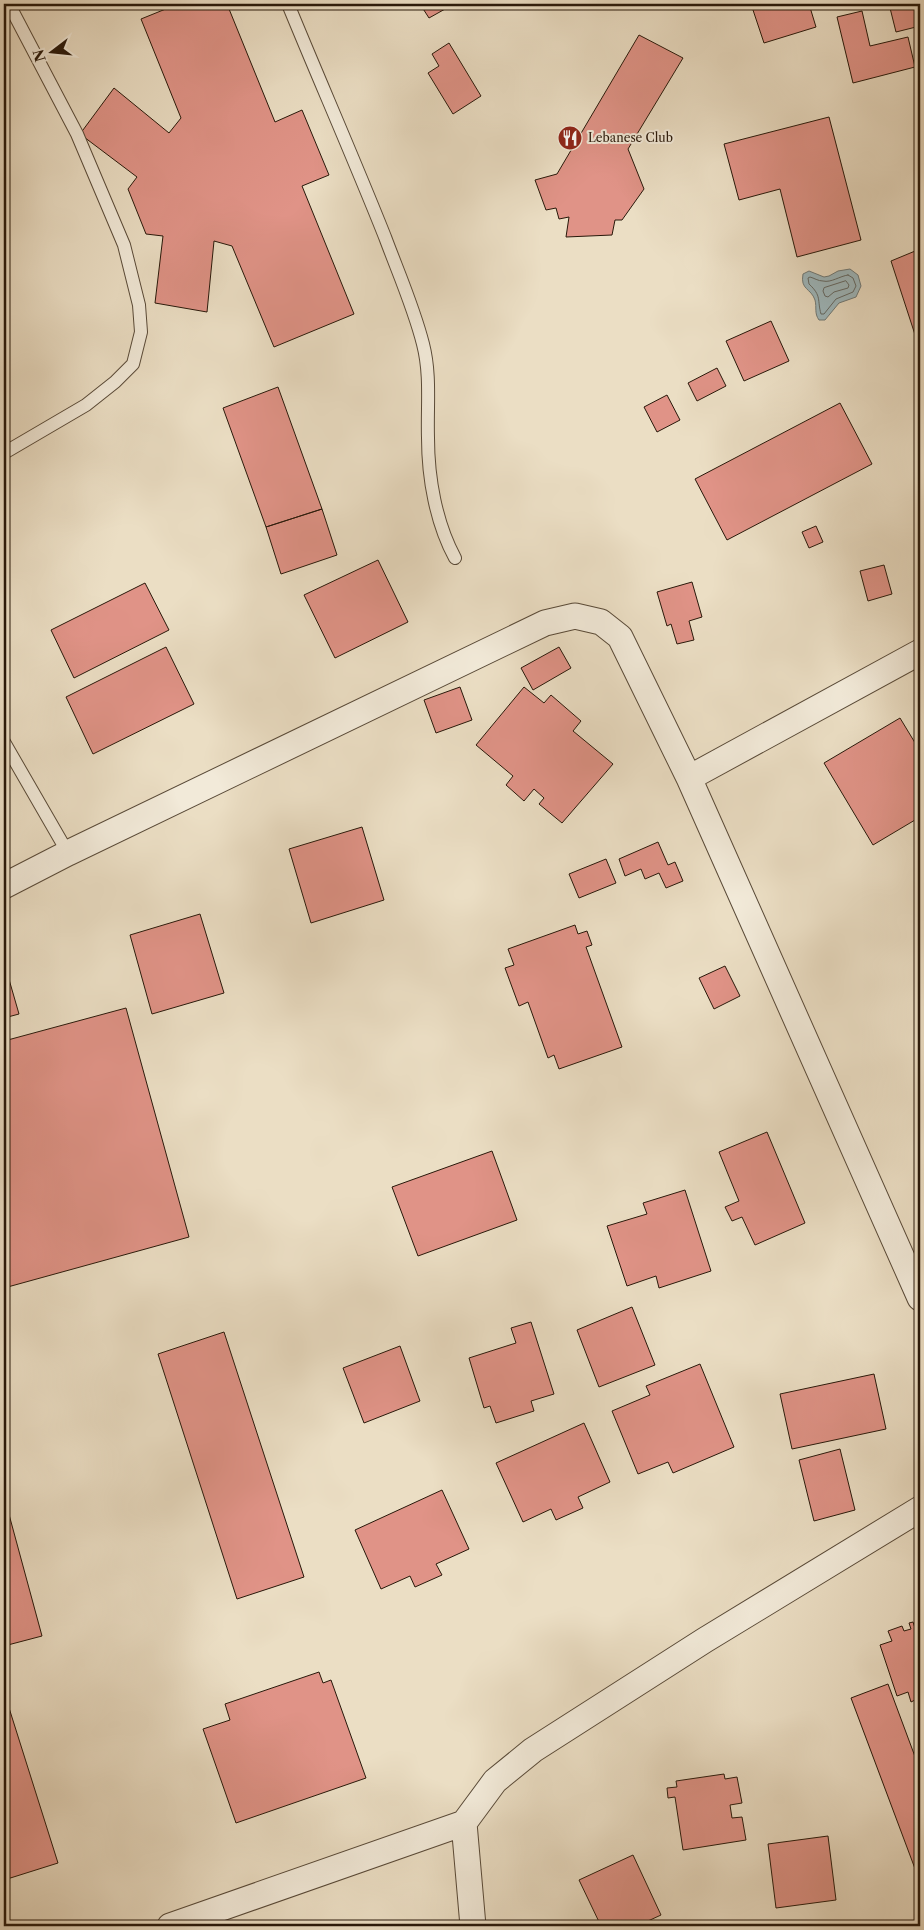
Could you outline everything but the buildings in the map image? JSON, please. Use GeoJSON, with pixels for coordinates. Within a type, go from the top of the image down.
{"type":"FeatureCollection","features":[{"type":"Feature","properties":{"kind":"street"},"geometry":{"type":"LineString","coordinates":[[4,886],[545,623],[575,616],[601,622],[620,637],[688,778],[920,1298]]}},
{"type":"Feature","properties":{"kind":"street"},"geometry":{"type":"LineString","coordinates":[[688,778],[920,652]]}},
{"type":"Feature","properties":{"kind":"street"},"geometry":{"type":"LineString","coordinates":[[170,1926],[464,1823],[495,1781],[533,1750],[705,1640],[920,1509]]}},
{"type":"Feature","properties":{"kind":"street"},"geometry":{"type":"LineString","coordinates":[[464,1823],[473,1926]]}},
{"type":"Feature","properties":{"kind":"lane"},"geometry":{"type":"LineString","coordinates":[[4,453],[86,405],[115,382],[133,364],[141,332],[139,306],[124,246],[77,134],[13,12],[6,4]]}},
{"type":"Feature","properties":{"kind":"lane"},"geometry":{"type":"LineString","coordinates":[[288,4],[375,213],[424,345],[429,388],[428,439],[433,499],[455,558]]}},
{"type":"Feature","properties":{"kind":"lane"},"geometry":{"type":"LineString","coordinates":[[4,742],[68,854]]}},
{"type":"Feature","properties":{"kind":"water"},"geometry":{"type":"Polygon","coordinates":[[[850,269],[858,275],[861,286],[856,297],[839,303],[825,320],[819,320],[816,313],[815,300],[804,286],[803,274],[809,271],[824,277],[838,271],[850,269]]]}},
{"type":"Feature","properties":{"kind":"place","name":"Lebanese Club"},"geometry":{"type":"Point","coordinates":[570,138]}}]}
